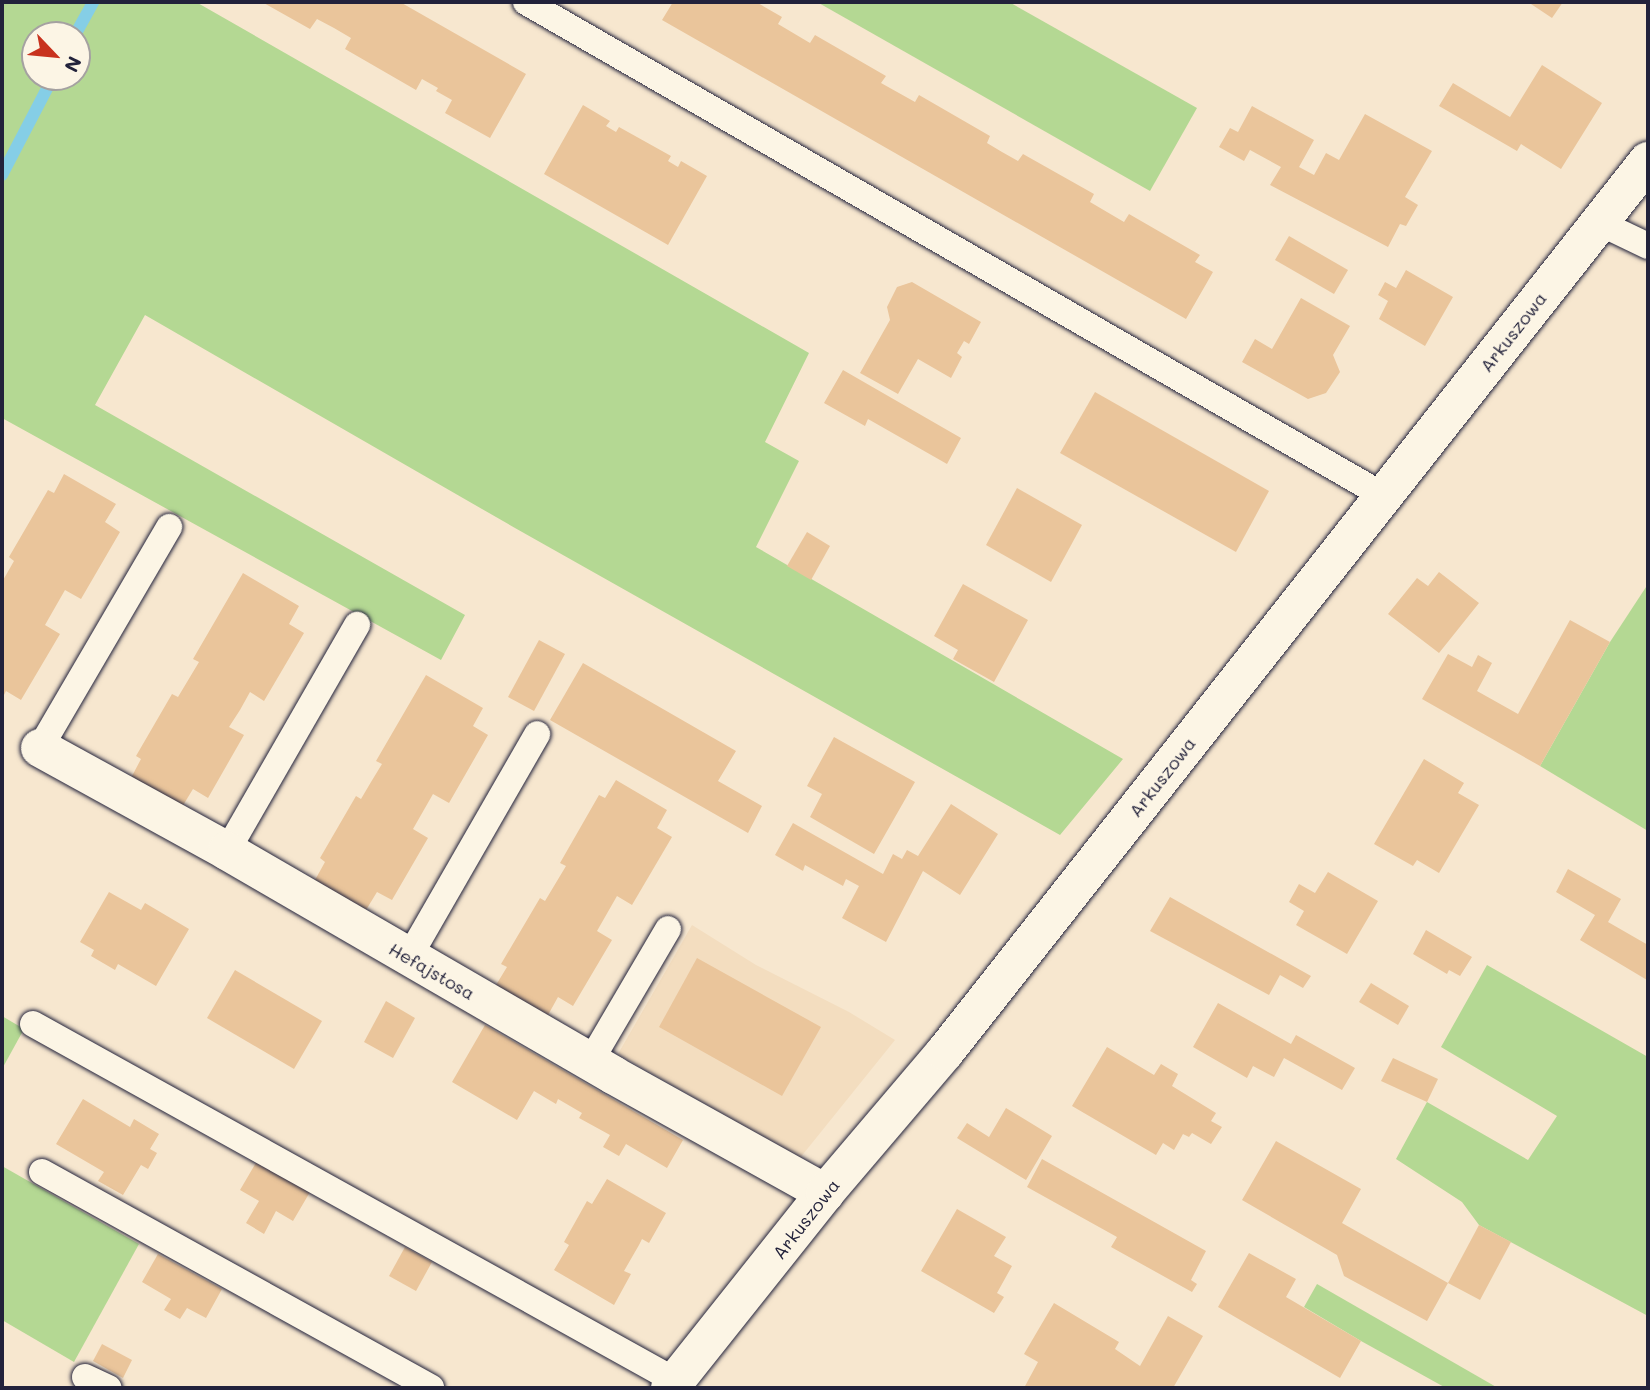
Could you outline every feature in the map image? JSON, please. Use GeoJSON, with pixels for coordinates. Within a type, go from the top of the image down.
{"type":"FeatureCollection","features":[{"type":"Feature","properties":{"kind":"main road","name":"Arkuszowa"},"geometry":{"type":"LineString","coordinates":[[673,1385],[825,1193],[945,1052],[1648,161]]}},
{"type":"Feature","properties":{"kind":"main road","name":"Hefajstosa"},"geometry":{"type":"LineString","coordinates":[[40,748],[227,851],[590,1062],[825,1193]]}},
{"type":"Feature","properties":{"kind":"lane"},"geometry":{"type":"LineString","coordinates":[[526,2],[1384,495]]}},
{"type":"Feature","properties":{"kind":"lane"},"geometry":{"type":"LineString","coordinates":[[1600,223],[1648,246]]}},
{"type":"Feature","properties":{"kind":"lane"},"geometry":{"type":"LineString","coordinates":[[40,748],[169,527]]}},
{"type":"Feature","properties":{"kind":"lane"},"geometry":{"type":"LineString","coordinates":[[227,851],[358,625]]}},
{"type":"Feature","properties":{"kind":"lane"},"geometry":{"type":"LineString","coordinates":[[409,957],[537,734]]}},
{"type":"Feature","properties":{"kind":"lane"},"geometry":{"type":"LineString","coordinates":[[590,1062],[668,929]]}},
{"type":"Feature","properties":{"kind":"lane"},"geometry":{"type":"LineString","coordinates":[[33,1024],[673,1385]]}},
{"type":"Feature","properties":{"kind":"lane"},"geometry":{"type":"LineString","coordinates":[[42,1172],[431,1388]]}},
{"type":"Feature","properties":{"kind":"lane"},"geometry":{"type":"LineString","coordinates":[[85,1377],[109,1388]]}},
{"type":"Feature","properties":{"kind":"shaded area"},"geometry":{"type":"Polygon","coordinates":[[[692,925],[756,965],[849,1012],[895,1040],[800,1158],[618,1054],[692,925]]]}},
{"type":"Feature","properties":{"kind":"green space"},"geometry":{"type":"Polygon","coordinates":[[[2,2],[196,2],[809,353],[765,442],[799,461],[756,547],[1123,759],[1060,835],[515,528],[145,315],[95,405],[465,615],[441,660],[2,418],[2,2]]]}},
{"type":"Feature","properties":{"kind":"green space"},"geometry":{"type":"Polygon","coordinates":[[[817,2],[1009,2],[1197,108],[1150,191],[817,2]]]}},
{"type":"Feature","properties":{"kind":"green space"},"geometry":{"type":"Polygon","coordinates":[[[1648,584],[1648,831],[1540,766],[1610,642],[1648,584]]]}},
{"type":"Feature","properties":{"kind":"green space"},"geometry":{"type":"Polygon","coordinates":[[[1487,965],[1648,1057],[1648,1316],[1479,1225],[1462,1202],[1396,1159],[1427,1102],[1528,1160],[1557,1116],[1441,1047],[1487,965]]]}},
{"type":"Feature","properties":{"kind":"green space"},"geometry":{"type":"Polygon","coordinates":[[[2,1016],[24,1029],[2,1069],[2,1016]]]}},
{"type":"Feature","properties":{"kind":"green space"},"geometry":{"type":"Polygon","coordinates":[[[2,1166],[139,1244],[74,1362],[2,1320],[2,1166]]]}},
{"type":"Feature","properties":{"kind":"green space"},"geometry":{"type":"Polygon","coordinates":[[[1317,1284],[1498,1388],[1446,1388],[1361,1341],[1304,1307],[1317,1284]]]}},
{"type":"Feature","properties":{"kind":"building"},"geometry":{"type":"Polygon","coordinates":[[[262,2],[400,2],[526,74],[490,138],[445,113],[452,100],[436,91],[438,88],[422,79],[416,90],[345,49],[351,38],[334,28],[317,19],[310,29],[262,2]]]}},
{"type":"Feature","properties":{"kind":"building"},"geometry":{"type":"Polygon","coordinates":[[[673,2],[756,2],[782,17],[778,24],[810,43],[815,35],[886,76],[881,83],[915,102],[919,95],[990,136],[987,143],[1002,152],[1018,161],[1023,154],[1094,194],[1090,202],[1124,222],[1129,214],[1200,255],[1195,262],[1213,272],[1186,319],[662,20],[673,2]]]}},
{"type":"Feature","properties":{"kind":"building"},"geometry":{"type":"Polygon","coordinates":[[[1528,2],[1563,2],[1552,18],[1528,2]]]}},
{"type":"Feature","properties":{"kind":"building"},"geometry":{"type":"Polygon","coordinates":[[[1542,65],[1602,103],[1561,169],[1521,144],[1517,151],[1439,106],[1453,83],[1510,117],[1542,65]]]}},
{"type":"Feature","properties":{"kind":"building"},"geometry":{"type":"Polygon","coordinates":[[[583,105],[610,121],[606,126],[616,132],[619,127],[671,156],[668,161],[678,167],[681,161],[707,176],[668,245],[544,174],[583,105]]]}},
{"type":"Feature","properties":{"kind":"building"},"geometry":{"type":"Polygon","coordinates":[[[1252,106],[1314,140],[1299,167],[1314,175],[1326,153],[1339,160],[1365,114],[1432,151],[1405,197],[1418,205],[1406,226],[1400,224],[1388,247],[1270,185],[1281,167],[1250,150],[1244,161],[1219,147],[1230,128],[1238,132],[1252,106]]]}},
{"type":"Feature","properties":{"kind":"building"},"geometry":{"type":"Polygon","coordinates":[[[1289,236],[1348,270],[1334,294],[1275,260],[1289,236]]]}},
{"type":"Feature","properties":{"kind":"building"},"geometry":{"type":"Polygon","coordinates":[[[1406,270],[1453,297],[1425,346],[1379,319],[1388,301],[1378,295],[1385,282],[1396,288],[1406,270]]]}},
{"type":"Feature","properties":{"kind":"building"},"geometry":{"type":"Polygon","coordinates":[[[912,282],[981,322],[969,344],[964,341],[957,353],[962,357],[951,378],[918,359],[898,394],[860,373],[890,320],[887,307],[897,287],[912,282]]]}},
{"type":"Feature","properties":{"kind":"building"},"geometry":{"type":"Polygon","coordinates":[[[1301,298],[1350,326],[1333,355],[1340,372],[1326,393],[1308,399],[1242,362],[1255,339],[1272,349],[1301,298]]]}},
{"type":"Feature","properties":{"kind":"building"},"geometry":{"type":"Polygon","coordinates":[[[843,370],[961,438],[947,464],[868,419],[865,426],[824,403],[843,370]]]}},
{"type":"Feature","properties":{"kind":"building"},"geometry":{"type":"Polygon","coordinates":[[[1095,392],[1269,491],[1236,552],[1060,453],[1095,392]]]}},
{"type":"Feature","properties":{"kind":"building"},"geometry":{"type":"Polygon","coordinates":[[[64,474],[116,504],[105,522],[120,532],[81,599],[65,590],[45,625],[60,634],[21,700],[6,691],[2,699],[2,582],[14,561],[9,557],[48,490],[54,493],[64,474]]]}},
{"type":"Feature","properties":{"kind":"building"},"geometry":{"type":"Polygon","coordinates":[[[1017,488],[1082,525],[1051,582],[986,545],[1017,488]]]}},
{"type":"Feature","properties":{"kind":"building"},"geometry":{"type":"Polygon","coordinates":[[[807,532],[830,546],[811,580],[787,566],[807,532]]]}},
{"type":"Feature","properties":{"kind":"building"},"geometry":{"type":"Polygon","coordinates":[[[1439,572],[1479,603],[1439,653],[1388,614],[1417,578],[1428,586],[1439,572]]]}},
{"type":"Feature","properties":{"kind":"building"},"geometry":{"type":"Polygon","coordinates":[[[243,573],[299,606],[289,624],[304,633],[264,701],[250,692],[229,727],[244,735],[208,798],[193,789],[182,807],[131,778],[141,759],[136,756],[172,694],[178,697],[199,662],[193,659],[243,573]]]}},
{"type":"Feature","properties":{"kind":"building"},"geometry":{"type":"Polygon","coordinates":[[[963,584],[1028,620],[994,682],[953,659],[958,650],[934,636],[963,584]]]}},
{"type":"Feature","properties":{"kind":"building"},"geometry":{"type":"Polygon","coordinates":[[[1570,620],[1610,642],[1540,766],[1422,699],[1448,654],[1472,667],[1478,655],[1492,663],[1477,691],[1518,714],[1570,620]]]}},
{"type":"Feature","properties":{"kind":"building"},"geometry":{"type":"Polygon","coordinates":[[[539,640],[565,654],[534,711],[508,697],[539,640]]]}},
{"type":"Feature","properties":{"kind":"building"},"geometry":{"type":"Polygon","coordinates":[[[583,663],[736,751],[718,781],[762,806],[748,833],[550,720],[583,663]]]}},
{"type":"Feature","properties":{"kind":"building"},"geometry":{"type":"Polygon","coordinates":[[[426,675],[483,708],[473,726],[488,735],[449,803],[433,794],[413,829],[428,838],[392,900],[377,892],[366,910],[315,880],[325,862],[320,858],[356,796],[361,799],[382,764],[376,761],[426,675]]]}},
{"type":"Feature","properties":{"kind":"building"},"geometry":{"type":"Polygon","coordinates":[[[834,737],[915,782],[874,854],[810,817],[822,794],[807,786],[834,737]]]}},
{"type":"Feature","properties":{"kind":"building"},"geometry":{"type":"Polygon","coordinates":[[[1424,759],[1464,783],[1458,793],[1479,805],[1439,873],[1417,860],[1413,866],[1374,844],[1424,759]]]}},
{"type":"Feature","properties":{"kind":"building"},"geometry":{"type":"Polygon","coordinates":[[[616,780],[667,810],[657,828],[672,837],[632,905],[617,896],[597,931],[612,940],[573,1006],[558,997],[548,1015],[496,985],[507,967],[501,964],[540,898],[545,901],[566,866],[560,863],[599,795],[605,798],[616,780]]]}},
{"type":"Feature","properties":{"kind":"building"},"geometry":{"type":"Polygon","coordinates":[[[951,804],[998,834],[960,895],[923,871],[886,942],[842,918],[859,886],[846,879],[843,886],[805,865],[803,871],[775,855],[793,823],[883,874],[893,854],[902,859],[907,850],[918,856],[951,804]]]}},
{"type":"Feature","properties":{"kind":"building"},"geometry":{"type":"Polygon","coordinates":[[[1568,869],[1621,899],[1608,922],[1648,945],[1647,980],[1580,940],[1595,915],[1556,892],[1568,869]]]}},
{"type":"Feature","properties":{"kind":"building"},"geometry":{"type":"Polygon","coordinates":[[[1328,872],[1378,901],[1347,954],[1296,925],[1304,911],[1289,902],[1299,884],[1315,893],[1328,872]]]}},
{"type":"Feature","properties":{"kind":"building"},"geometry":{"type":"Polygon","coordinates":[[[109,892],[141,910],[145,903],[189,929],[156,986],[118,964],[115,970],[91,956],[94,950],[80,942],[109,892]]]}},
{"type":"Feature","properties":{"kind":"building"},"geometry":{"type":"Polygon","coordinates":[[[1170,897],[1311,976],[1303,988],[1280,975],[1269,995],[1150,931],[1170,897]]]}},
{"type":"Feature","properties":{"kind":"building"},"geometry":{"type":"Polygon","coordinates":[[[1426,930],[1472,957],[1460,976],[1449,970],[1447,974],[1413,954],[1426,930]]]}},
{"type":"Feature","properties":{"kind":"building"},"geometry":{"type":"Polygon","coordinates":[[[697,958],[821,1027],[782,1096],[659,1027],[697,958]]]}},
{"type":"Feature","properties":{"kind":"building"},"geometry":{"type":"Polygon","coordinates":[[[235,970],[322,1021],[294,1069],[207,1018],[235,970]]]}},
{"type":"Feature","properties":{"kind":"building"},"geometry":{"type":"Polygon","coordinates":[[[1371,983],[1409,1006],[1398,1025],[1359,1002],[1371,983]]]}},
{"type":"Feature","properties":{"kind":"building"},"geometry":{"type":"Polygon","coordinates":[[[386,1001],[415,1018],[393,1058],[364,1042],[386,1001]]]}},
{"type":"Feature","properties":{"kind":"building"},"geometry":{"type":"Polygon","coordinates":[[[1218,1003],[1291,1044],[1296,1035],[1355,1068],[1342,1090],[1284,1058],[1274,1077],[1253,1066],[1247,1078],[1193,1047],[1218,1003]]]}},
{"type":"Feature","properties":{"kind":"building"},"geometry":{"type":"Polygon","coordinates":[[[485,1025],[683,1140],[667,1168],[626,1144],[619,1156],[603,1147],[610,1135],[579,1118],[582,1113],[558,1099],[556,1104],[534,1091],[517,1120],[452,1082],[485,1025]]]}},
{"type":"Feature","properties":{"kind":"building"},"geometry":{"type":"Polygon","coordinates":[[[1107,1047],[1154,1075],[1161,1064],[1178,1074],[1172,1086],[1216,1113],[1211,1121],[1222,1127],[1211,1144],[1192,1133],[1189,1137],[1183,1134],[1174,1150],[1163,1143],[1156,1155],[1072,1106],[1107,1047]]]}},
{"type":"Feature","properties":{"kind":"building"},"geometry":{"type":"Polygon","coordinates":[[[1393,1058],[1438,1079],[1427,1102],[1381,1081],[1393,1058]]]}},
{"type":"Feature","properties":{"kind":"building"},"geometry":{"type":"Polygon","coordinates":[[[83,1099],[130,1127],[134,1119],[159,1134],[150,1149],[157,1153],[148,1169],[141,1165],[123,1195],[98,1181],[104,1172],[56,1144],[83,1099]]]}},
{"type":"Feature","properties":{"kind":"building"},"geometry":{"type":"Polygon","coordinates":[[[1006,1108],[1052,1136],[1026,1180],[957,1138],[967,1123],[989,1137],[1006,1108]]]}},
{"type":"Feature","properties":{"kind":"building"},"geometry":{"type":"Polygon","coordinates":[[[1276,1141],[1361,1189],[1342,1223],[1448,1283],[1427,1321],[1344,1276],[1337,1255],[1242,1200],[1276,1141]]]}},
{"type":"Feature","properties":{"kind":"building"},"geometry":{"type":"Polygon","coordinates":[[[1042,1159],[1206,1251],[1191,1280],[1197,1284],[1192,1292],[1111,1247],[1117,1237],[1027,1187],[1042,1159]]]}},
{"type":"Feature","properties":{"kind":"building"},"geometry":{"type":"Polygon","coordinates":[[[257,1161],[310,1192],[293,1221],[276,1211],[264,1234],[246,1223],[259,1201],[240,1190],[257,1161]]]}},
{"type":"Feature","properties":{"kind":"building"},"geometry":{"type":"Polygon","coordinates":[[[607,1179],[666,1213],[649,1243],[642,1239],[624,1271],[631,1274],[614,1305],[554,1270],[569,1245],[564,1242],[587,1201],[592,1204],[607,1179]]]}},
{"type":"Feature","properties":{"kind":"building"},"geometry":{"type":"Polygon","coordinates":[[[957,1209],[1006,1237],[994,1256],[1012,1266],[997,1293],[1004,1297],[994,1313],[921,1271],[957,1209]]]}},
{"type":"Feature","properties":{"kind":"building"},"geometry":{"type":"Polygon","coordinates":[[[1479,1225],[1511,1242],[1480,1300],[1448,1283],[1479,1225]]]}},
{"type":"Feature","properties":{"kind":"building"},"geometry":{"type":"Polygon","coordinates":[[[405,1247],[432,1262],[416,1291],[389,1276],[405,1247]]]}},
{"type":"Feature","properties":{"kind":"building"},"geometry":{"type":"Polygon","coordinates":[[[1249,1253],[1296,1279],[1286,1297],[1361,1341],[1340,1378],[1218,1307],[1249,1253]]]}},
{"type":"Feature","properties":{"kind":"building"},"geometry":{"type":"Polygon","coordinates":[[[158,1254],[222,1289],[206,1318],[187,1308],[180,1319],[164,1310],[171,1299],[142,1282],[158,1254]]]}},
{"type":"Feature","properties":{"kind":"building"},"geometry":{"type":"Polygon","coordinates":[[[1054,1303],[1119,1342],[1115,1349],[1140,1366],[1168,1316],[1203,1336],[1173,1388],[1024,1388],[1038,1362],[1024,1354],[1054,1303]]]}},
{"type":"Feature","properties":{"kind":"building"},"geometry":{"type":"Polygon","coordinates":[[[102,1344],[132,1360],[123,1378],[93,1361],[102,1344]]]}},
{"type":"Feature","properties":{"kind":"waterway"},"geometry":{"type":"LineString","coordinates":[[83,21],[93,2]]}},
{"type":"Feature","properties":{"kind":"waterway"},"geometry":{"type":"LineString","coordinates":[[2,175],[46,91]]}}]}
